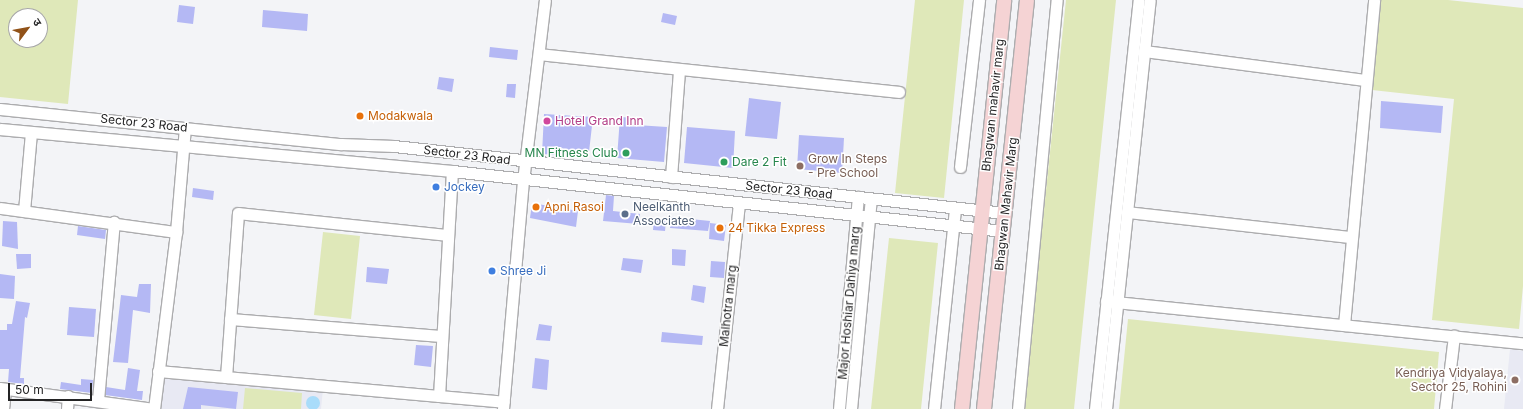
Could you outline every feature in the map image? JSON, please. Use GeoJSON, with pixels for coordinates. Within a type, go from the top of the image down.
{"type":"FeatureCollection","features":[{"type":"Feature","properties":{"kind":"main road","name":"Bhagwan mahavir marg"},"geometry":{"type":"LineString","coordinates":[[962,409],[1004,0]]}},
{"type":"Feature","properties":{"kind":"main road","name":"Bhagwan Mahavir Marg"},"geometry":{"type":"LineString","coordinates":[[984,409],[1028,0]]}},
{"type":"Feature","properties":{"kind":"street"},"geometry":{"type":"LineString","coordinates":[[158,371],[438,396],[503,406],[523,181],[545,0]]}},
{"type":"Feature","properties":{"kind":"street"},"geometry":{"type":"LineString","coordinates":[[960,167],[979,0]]}},
{"type":"Feature","properties":{"kind":"street"},"geometry":{"type":"LineString","coordinates":[[1018,409],[1057,0]]}},
{"type":"Feature","properties":{"kind":"street"},"geometry":{"type":"LineString","coordinates":[[1106,409],[1112,302],[1139,0]]}},
{"type":"Feature","properties":{"kind":"street"},"geometry":{"type":"LineString","coordinates":[[1095,409],[1127,212],[1150,0]]}},
{"type":"Feature","properties":{"kind":"street"},"geometry":{"type":"LineString","coordinates":[[1344,325],[1365,80],[1374,0]]}},
{"type":"Feature","properties":{"kind":"street"},"geometry":{"type":"LineString","coordinates":[[1144,51],[1365,80]]}},
{"type":"Feature","properties":{"kind":"street"},"geometry":{"type":"LineString","coordinates":[[539,54],[679,70],[899,92]]}},
{"type":"Feature","properties":{"kind":"street"},"geometry":{"type":"LineString","coordinates":[[671,177],[679,70]]}},
{"type":"Feature","properties":{"kind":"street","name":"Sector 23 Road"},"geometry":{"type":"LineString","coordinates":[[0,109],[185,128],[394,146],[525,162],[1005,213]]}},
{"type":"Feature","properties":{"kind":"street"},"geometry":{"type":"LineString","coordinates":[[3,409],[3,388],[98,400],[154,409],[176,232],[185,128]]}},
{"type":"Feature","properties":{"kind":"street","name":"Sector 23 Road"},"geometry":{"type":"LineString","coordinates":[[0,129],[452,171],[523,181],[1003,231]]}},
{"type":"Feature","properties":{"kind":"street"},"geometry":{"type":"LineString","coordinates":[[24,211],[31,133]]}},
{"type":"Feature","properties":{"kind":"street"},"geometry":{"type":"LineString","coordinates":[[438,396],[452,171]]}},
{"type":"Feature","properties":{"kind":"street","name":"Major Hoshiar Dahiya marg"},"geometry":{"type":"LineString","coordinates":[[839,409],[858,197]]}},
{"type":"Feature","properties":{"kind":"street","name":"Major Hoshiar Dahiya marg"},"geometry":{"type":"LineString","coordinates":[[851,409],[871,199]]}},
{"type":"Feature","properties":{"kind":"street","name":"Malhotra marg"},"geometry":{"type":"LineString","coordinates":[[718,409],[739,204]]}},
{"type":"Feature","properties":{"kind":"street"},"geometry":{"type":"LineString","coordinates":[[0,208],[114,222],[176,232]]}},
{"type":"Feature","properties":{"kind":"street"},"geometry":{"type":"LineString","coordinates":[[934,409],[955,208]]}},
{"type":"Feature","properties":{"kind":"street"},"geometry":{"type":"LineString","coordinates":[[1127,212],[1351,237]]}},
{"type":"Feature","properties":{"kind":"street"},"geometry":{"type":"LineString","coordinates":[[226,377],[238,213],[448,235]]}},
{"type":"Feature","properties":{"kind":"street"},"geometry":{"type":"LineString","coordinates":[[98,400],[114,222]]}},
{"type":"Feature","properties":{"kind":"street"},"geometry":{"type":"LineString","coordinates":[[1112,302],[1523,343]]}},
{"type":"Feature","properties":{"kind":"street"},"geometry":{"type":"LineString","coordinates":[[230,319],[441,336]]}},
{"type":"Feature","properties":{"kind":"street"},"geometry":{"type":"LineString","coordinates":[[1445,409],[1454,336]]}},
{"type":"Feature","properties":{"kind":"street"},"geometry":{"type":"LineString","coordinates":[[67,409],[68,396]]}},
{"type":"Feature","properties":{"kind":"shaded area","name":"Kendriya Vidyalaya, Sector 25, Rohini"},"geometry":{"type":"Polygon","coordinates":[[[1510,349],[1523,351],[1523,409],[1504,409],[1510,349]]]}},
{"type":"Feature","properties":{"kind":"shaded area"},"geometry":{"type":"Polygon","coordinates":[[[162,372],[323,389],[321,409],[158,409],[162,372]]]}},
{"type":"Feature","properties":{"kind":"green space"},"geometry":{"type":"Polygon","coordinates":[[[0,0],[78,0],[68,104],[0,97],[0,0]]]}},
{"type":"Feature","properties":{"kind":"green space"},"geometry":{"type":"Polygon","coordinates":[[[915,0],[964,0],[944,198],[895,193],[915,0]]]}},
{"type":"Feature","properties":{"kind":"green space"},"geometry":{"type":"Polygon","coordinates":[[[1066,0],[1116,0],[1074,409],[1023,409],[1066,0]]]}},
{"type":"Feature","properties":{"kind":"green space"},"geometry":{"type":"Polygon","coordinates":[[[1381,0],[1448,0],[1523,8],[1523,286],[1519,329],[1432,320],[1454,99],[1372,90],[1381,0]]]}},
{"type":"Feature","properties":{"kind":"green space"},"geometry":{"type":"Polygon","coordinates":[[[323,232],[360,236],[351,319],[314,315],[323,232]]]}},
{"type":"Feature","properties":{"kind":"green space"},"geometry":{"type":"Polygon","coordinates":[[[889,238],[938,243],[921,409],[871,409],[889,238]]]}},
{"type":"Feature","properties":{"kind":"green space"},"geometry":{"type":"Polygon","coordinates":[[[1128,319],[1439,352],[1434,409],[1119,409],[1128,319]]]}},
{"type":"Feature","properties":{"kind":"green space"},"geometry":{"type":"Polygon","coordinates":[[[245,388],[302,393],[301,409],[243,409],[245,388]]]}},
{"type":"Feature","properties":{"kind":"water"},"geometry":{"type":"Polygon","coordinates":[[[313,396],[318,398],[320,403],[318,408],[313,410],[308,408],[306,403],[308,398],[313,396]]]}},
{"type":"Feature","properties":{"kind":"building"},"geometry":{"type":"Polygon","coordinates":[[[179,5],[195,7],[193,24],[177,22],[179,5]]]}},
{"type":"Feature","properties":{"kind":"building"},"geometry":{"type":"Polygon","coordinates":[[[263,10],[308,14],[307,31],[262,27],[263,10]]]}},
{"type":"Feature","properties":{"kind":"building"},"geometry":{"type":"Polygon","coordinates":[[[663,13],[677,16],[675,25],[661,22],[663,13]]]}},
{"type":"Feature","properties":{"kind":"building"},"geometry":{"type":"Polygon","coordinates":[[[490,47],[518,50],[517,60],[489,57],[490,47]]]}},
{"type":"Feature","properties":{"kind":"building"},"geometry":{"type":"Polygon","coordinates":[[[439,77],[454,79],[452,92],[437,89],[439,77]]]}},
{"type":"Feature","properties":{"kind":"building"},"geometry":{"type":"Polygon","coordinates":[[[507,84],[516,84],[515,98],[506,97],[507,84]]]}},
{"type":"Feature","properties":{"kind":"building"},"geometry":{"type":"Polygon","coordinates":[[[749,98],[781,102],[777,139],[745,136],[749,98]]]}},
{"type":"Feature","properties":{"kind":"building"},"geometry":{"type":"Polygon","coordinates":[[[1381,101],[1443,106],[1441,133],[1380,128],[1381,101]]]}},
{"type":"Feature","properties":{"kind":"building"},"geometry":{"type":"Polygon","coordinates":[[[544,114],[593,117],[589,152],[558,149],[558,155],[542,154],[544,114]]]}},
{"type":"Feature","properties":{"kind":"building"},"geometry":{"type":"Polygon","coordinates":[[[620,117],[636,118],[636,125],[667,127],[664,162],[617,158],[620,117]]]}},
{"type":"Feature","properties":{"kind":"building"},"geometry":{"type":"Polygon","coordinates":[[[687,127],[735,131],[733,168],[684,163],[687,127]]]}},
{"type":"Feature","properties":{"kind":"building"},"geometry":{"type":"Polygon","coordinates":[[[799,135],[844,138],[842,173],[797,169],[799,135]]]}},
{"type":"Feature","properties":{"kind":"building"},"geometry":{"type":"Polygon","coordinates":[[[193,188],[214,191],[213,200],[192,197],[193,188]]]}},
{"type":"Feature","properties":{"kind":"building"},"geometry":{"type":"Polygon","coordinates":[[[606,195],[614,196],[613,211],[640,214],[639,224],[603,221],[606,195]]]}},
{"type":"Feature","properties":{"kind":"building"},"geometry":{"type":"Polygon","coordinates":[[[532,203],[578,211],[576,227],[530,218],[532,203]]]}},
{"type":"Feature","properties":{"kind":"building"},"geometry":{"type":"Polygon","coordinates":[[[671,217],[710,221],[708,231],[670,228],[671,217]]]}},
{"type":"Feature","properties":{"kind":"building"},"geometry":{"type":"Polygon","coordinates":[[[654,219],[666,221],[665,231],[653,230],[654,219]]]}},
{"type":"Feature","properties":{"kind":"building"},"geometry":{"type":"Polygon","coordinates":[[[3,221],[17,222],[18,249],[2,246],[3,221]]]}},
{"type":"Feature","properties":{"kind":"building"},"geometry":{"type":"Polygon","coordinates":[[[710,223],[726,225],[724,241],[709,239],[710,223]]]}},
{"type":"Feature","properties":{"kind":"building"},"geometry":{"type":"Polygon","coordinates":[[[78,226],[106,230],[105,239],[77,235],[78,226]]]}},
{"type":"Feature","properties":{"kind":"building"},"geometry":{"type":"Polygon","coordinates":[[[672,249],[686,250],[685,266],[672,265],[672,249]]]}},
{"type":"Feature","properties":{"kind":"building"},"geometry":{"type":"Polygon","coordinates":[[[16,254],[31,254],[31,268],[17,269],[16,254]]]}},
{"type":"Feature","properties":{"kind":"building"},"geometry":{"type":"Polygon","coordinates":[[[623,258],[643,260],[641,273],[621,270],[623,258]]]}},
{"type":"Feature","properties":{"kind":"building"},"geometry":{"type":"Polygon","coordinates":[[[711,261],[725,262],[724,278],[710,277],[711,261]]]}},
{"type":"Feature","properties":{"kind":"building"},"geometry":{"type":"Polygon","coordinates":[[[367,267],[389,269],[387,284],[366,282],[367,267]]]}},
{"type":"Feature","properties":{"kind":"building"},"geometry":{"type":"Polygon","coordinates":[[[0,274],[15,276],[14,299],[0,298],[0,274]]]}},
{"type":"Feature","properties":{"kind":"building"},"geometry":{"type":"Polygon","coordinates":[[[139,284],[151,284],[150,313],[133,310],[128,363],[113,362],[121,295],[137,297],[139,284]]]}},
{"type":"Feature","properties":{"kind":"building"},"geometry":{"type":"Polygon","coordinates":[[[693,285],[706,287],[704,303],[691,300],[693,285]]]}},
{"type":"Feature","properties":{"kind":"building"},"geometry":{"type":"Polygon","coordinates":[[[16,301],[30,303],[27,318],[25,317],[20,378],[24,378],[24,384],[8,382],[9,369],[0,369],[0,330],[7,330],[7,324],[12,324],[16,301]]]}},
{"type":"Feature","properties":{"kind":"building"},"geometry":{"type":"Polygon","coordinates":[[[69,307],[96,309],[94,337],[67,335],[69,307]]]}},
{"type":"Feature","properties":{"kind":"building"},"geometry":{"type":"Polygon","coordinates":[[[539,324],[552,326],[550,341],[536,340],[539,324]]]}},
{"type":"Feature","properties":{"kind":"building"},"geometry":{"type":"Polygon","coordinates":[[[662,332],[703,336],[702,345],[661,342],[662,332]]]}},
{"type":"Feature","properties":{"kind":"building"},"geometry":{"type":"Polygon","coordinates":[[[416,345],[433,346],[431,367],[414,365],[416,345]]]}},
{"type":"Feature","properties":{"kind":"building"},"geometry":{"type":"Polygon","coordinates":[[[535,358],[549,360],[547,390],[532,388],[535,358]]]}},
{"type":"Feature","properties":{"kind":"building"},"geometry":{"type":"Polygon","coordinates":[[[128,368],[140,370],[137,391],[143,391],[142,400],[105,395],[106,387],[125,390],[128,368]]]}},
{"type":"Feature","properties":{"kind":"building"},"geometry":{"type":"Polygon","coordinates":[[[81,379],[93,380],[92,393],[60,389],[61,382],[81,385],[81,379]]]}},
{"type":"Feature","properties":{"kind":"building"},"geometry":{"type":"Polygon","coordinates":[[[188,387],[238,392],[236,409],[201,405],[201,409],[183,409],[188,387]]]}},
{"type":"Feature","properties":{"kind":"place","name":"Modakwala"},"geometry":{"type":"Point","coordinates":[360,116]}},
{"type":"Feature","properties":{"kind":"place","name":"Hotel Grand Inn"},"geometry":{"type":"Point","coordinates":[547,121]}},
{"type":"Feature","properties":{"kind":"place","name":"MN Fitness Club"},"geometry":{"type":"Point","coordinates":[626,153]}},
{"type":"Feature","properties":{"kind":"place","name":"Dare 2 Fit"},"geometry":{"type":"Point","coordinates":[724,162]}},
{"type":"Feature","properties":{"kind":"place","name":"Grow In Steps - Pre School"},"geometry":{"type":"Point","coordinates":[800,166]}},
{"type":"Feature","properties":{"kind":"place","name":"Jockey"},"geometry":{"type":"Point","coordinates":[436,187]}},
{"type":"Feature","properties":{"kind":"place","name":"Apni Rasoi"},"geometry":{"type":"Point","coordinates":[536,207]}},
{"type":"Feature","properties":{"kind":"place","name":"Neelkanth Associates"},"geometry":{"type":"Point","coordinates":[625,214]}},
{"type":"Feature","properties":{"kind":"place","name":"24 Tikka Express"},"geometry":{"type":"Point","coordinates":[720,228]}},
{"type":"Feature","properties":{"kind":"place","name":"Shree Ji"},"geometry":{"type":"Point","coordinates":[492,271]}},
{"type":"Feature","properties":{"kind":"place","name":"Kendriya Vidyalaya, Sector 25, Rohini"},"geometry":{"type":"Point","coordinates":[1515,380]}}]}
